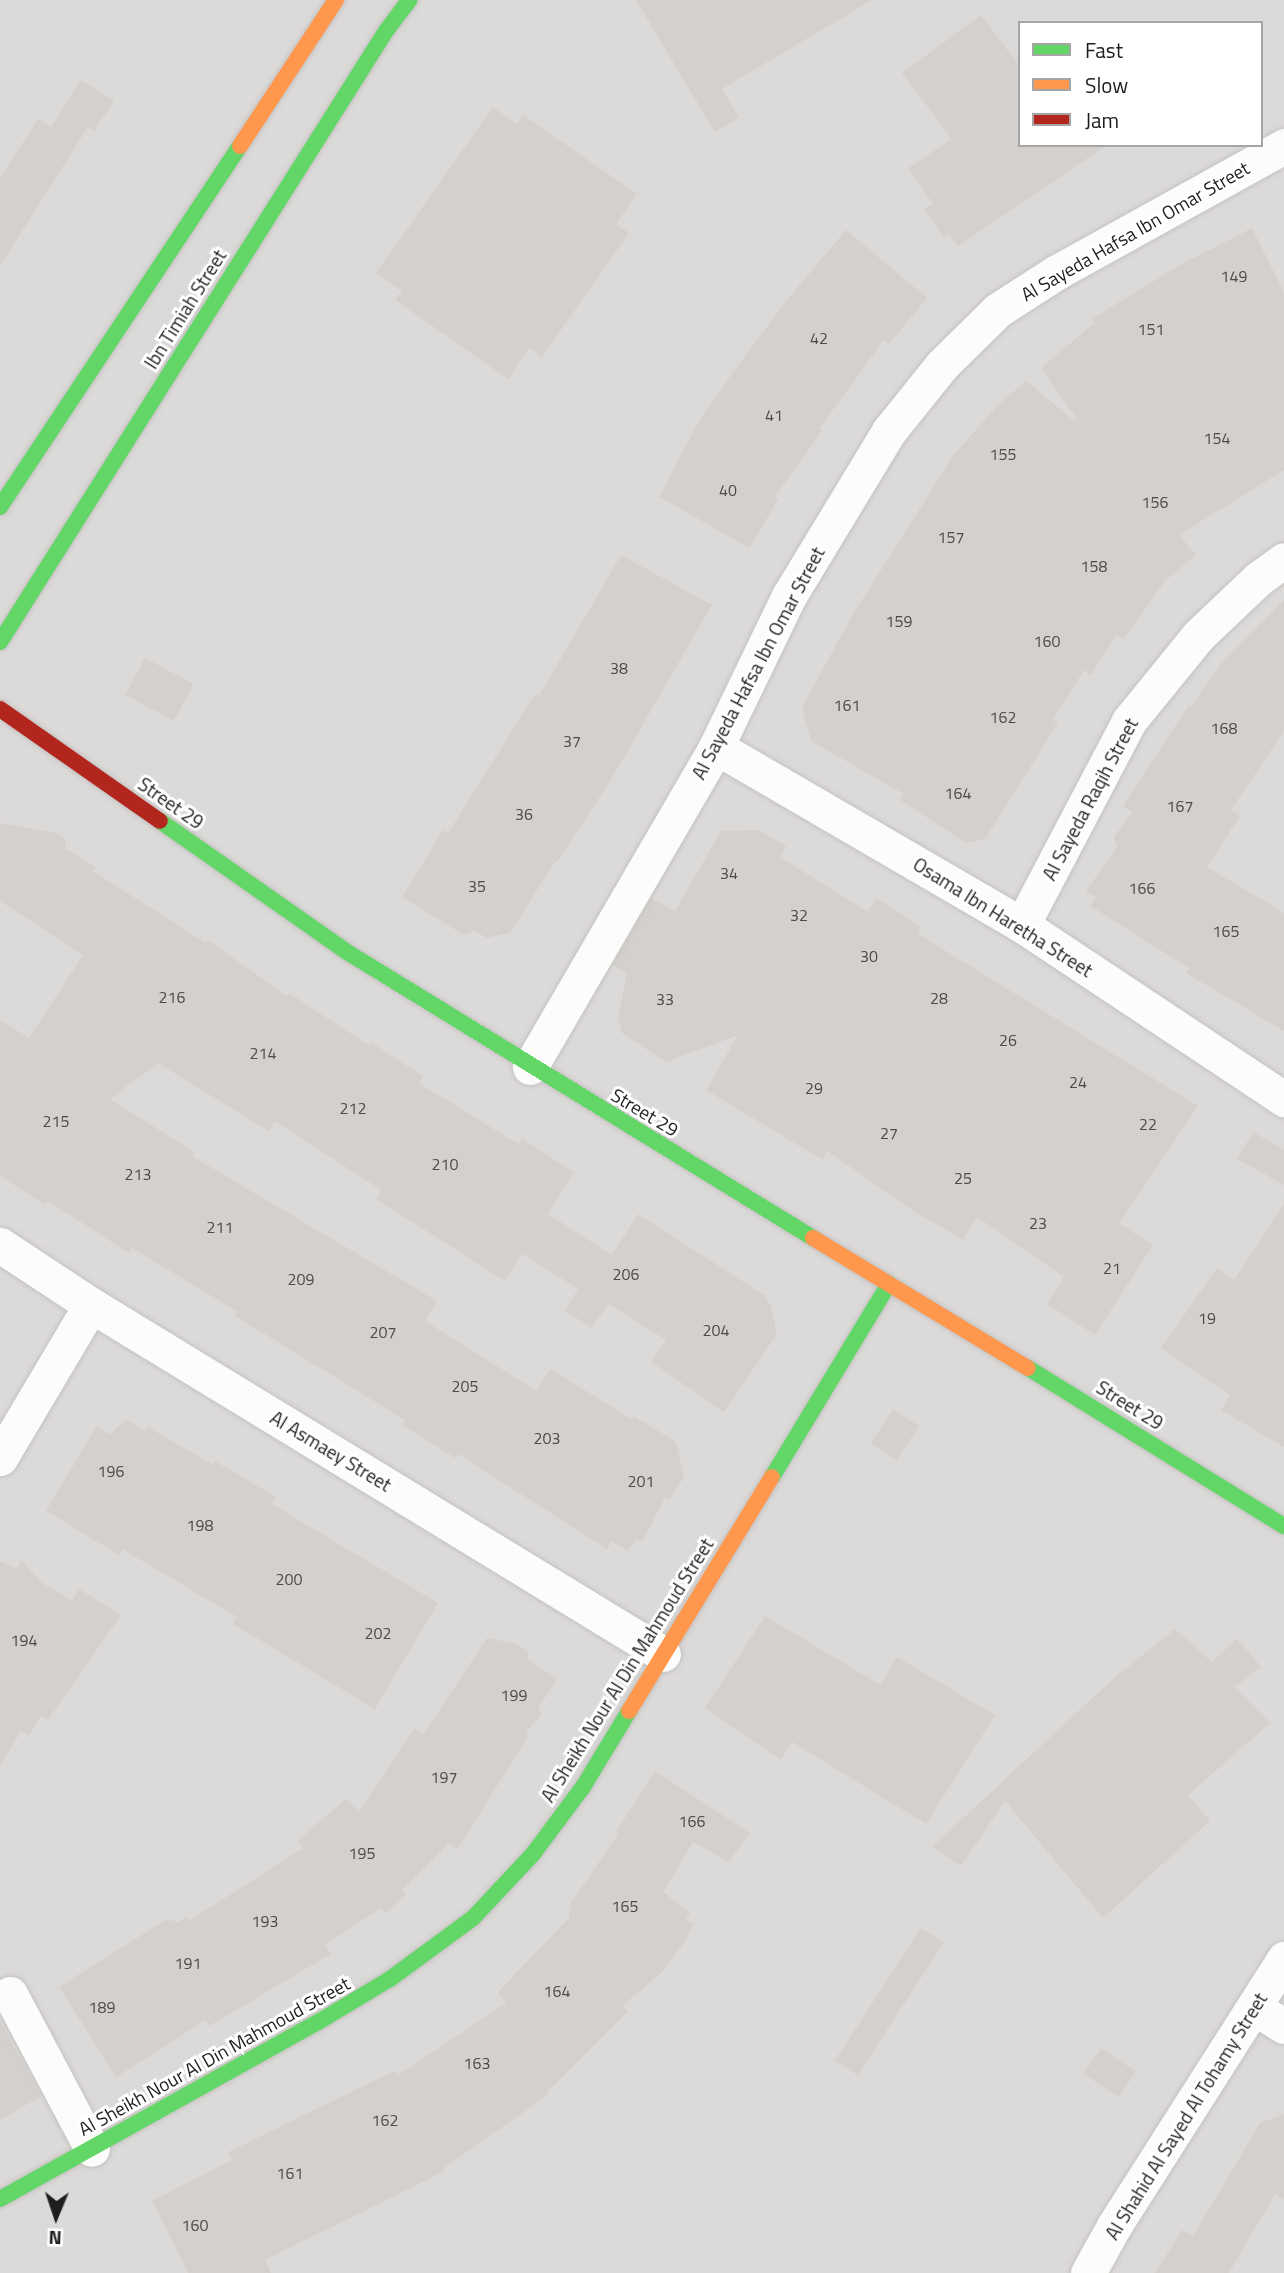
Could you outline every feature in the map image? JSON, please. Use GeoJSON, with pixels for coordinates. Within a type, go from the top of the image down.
{"type":"FeatureCollection","features":[{"type":"Feature","properties":{"kind":"street"},"geometry":{"type":"LineString","coordinates":[[0,507],[336,0]]}},
{"type":"Feature","properties":{"kind":"street","name":"Ibn Timiah Street"},"geometry":{"type":"LineString","coordinates":[[0,642],[386,32],[409,0]]}},
{"type":"Feature","properties":{"kind":"street","name":"Al Sayeda Hafsa Ibn Omar Street"},"geometry":{"type":"LineString","coordinates":[[530,1068],[716,747],[789,596],[889,431],[942,365],[998,310],[1057,272],[1284,146]]}},
{"type":"Feature","properties":{"kind":"street","name":"Al Sayeda Raqih Street"},"geometry":{"type":"LineString","coordinates":[[1022,925],[1129,721],[1199,635],[1258,579],[1284,560]]}},
{"type":"Feature","properties":{"kind":"street","name":"Street 29"},"geometry":{"type":"LineString","coordinates":[[0,709],[347,952],[530,1068],[1284,1526]]}},
{"type":"Feature","properties":{"kind":"street","name":"Osama Ibn Haretha Street"},"geometry":{"type":"LineString","coordinates":[[716,747],[1022,925],[1284,1099]]}},
{"type":"Feature","properties":{"kind":"street","name":"Al Asmaey Street"},"geometry":{"type":"LineString","coordinates":[[0,1245],[91,1305],[663,1654]]}},
{"type":"Feature","properties":{"kind":"street","name":"Al Sheikh Nour Al Din Mahmoud Street"},"geometry":{"type":"LineString","coordinates":[[0,2199],[390,1979],[473,1918],[533,1854],[583,1787],[889,1284]]}},
{"type":"Feature","properties":{"kind":"street"},"geometry":{"type":"LineString","coordinates":[[0,1458],[91,1305]]}},
{"type":"Feature","properties":{"kind":"street","name":"Al Shahid Al Sayed Al Tohamy Street"},"geometry":{"type":"LineString","coordinates":[[1088,2273],[1114,2226],[1284,1959]]}},
{"type":"Feature","properties":{"kind":"street"},"geometry":{"type":"LineString","coordinates":[[10,1994],[92,2149]]}},
{"type":"Feature","properties":{"kind":"street"},"geometry":{"type":"LineString","coordinates":[[1255,2008],[1284,2026]]}},
{"type":"Feature","properties":{"kind":"shaded area"},"geometry":{"type":"Polygon","coordinates":[[[0,0],[1284,0],[1284,2273],[0,2273],[0,0]]]}},
{"type":"Feature","properties":{"kind":"building"},"geometry":{"type":"Polygon","coordinates":[[[636,0],[872,0],[722,89],[739,118],[715,132],[636,0]]]}},
{"type":"Feature","properties":{"kind":"building"},"geometry":{"type":"Polygon","coordinates":[[[981,15],[1018,64],[1018,147],[1104,147],[958,246],[949,233],[944,237],[924,209],[933,204],[908,168],[952,139],[902,73],[981,15]]]}},
{"type":"Feature","properties":{"kind":"building"},"geometry":{"type":"Polygon","coordinates":[[[81,80],[114,101],[94,131],[88,127],[0,266],[0,178],[38,119],[51,127],[81,80]]]}},
{"type":"Feature","properties":{"kind":"building"},"geometry":{"type":"Polygon","coordinates":[[[493,107],[517,124],[523,115],[637,194],[616,224],[629,233],[542,357],[529,348],[508,379],[395,300],[402,291],[376,273],[493,107]]]}},
{"type":"Feature","properties":{"kind":"building"},"geometry":{"type":"Polygon","coordinates":[[[1252,228],[1284,292],[1284,470],[1179,535],[1196,555],[1165,581],[1123,640],[1116,635],[1091,675],[1084,670],[1053,720],[1058,723],[985,839],[966,843],[900,800],[904,794],[811,741],[802,707],[853,614],[949,460],[998,405],[1026,381],[1075,421],[1077,419],[1041,368],[1094,323],[1092,319],[1178,266],[1252,228]]]}},
{"type":"Feature","properties":{"kind":"building"},"geometry":{"type":"Polygon","coordinates":[[[846,230],[927,298],[889,344],[884,340],[819,429],[822,431],[775,497],[778,499],[750,548],[659,497],[700,419],[787,300],[846,230]]]}},
{"type":"Feature","properties":{"kind":"building"},"geometry":{"type":"Polygon","coordinates":[[[621,555],[712,605],[609,783],[557,862],[555,861],[511,932],[487,938],[475,931],[464,935],[402,897],[443,830],[448,833],[535,694],[539,696],[621,555]]]}},
{"type":"Feature","properties":{"kind":"building"},"geometry":{"type":"Polygon","coordinates":[[[1284,600],[1284,731],[1231,810],[1240,816],[1207,867],[1284,913],[1284,1031],[1186,973],[1189,968],[1090,906],[1096,898],[1086,891],[1117,847],[1114,837],[1132,812],[1123,806],[1189,705],[1192,706],[1219,666],[1284,600]]]}},
{"type":"Feature","properties":{"kind":"building"},"geometry":{"type":"Polygon","coordinates":[[[145,658],[194,684],[174,721],[125,695],[145,658]]]}},
{"type":"Feature","properties":{"kind":"building"},"geometry":{"type":"Polygon","coordinates":[[[0,823],[56,833],[66,839],[65,848],[96,867],[93,871],[206,943],[208,940],[287,996],[289,993],[370,1046],[372,1043],[423,1076],[419,1083],[518,1144],[522,1139],[574,1172],[548,1214],[612,1255],[638,1214],[764,1295],[770,1304],[777,1334],[724,1412],[651,1362],[666,1340],[608,1304],[592,1328],[565,1311],[578,1289],[522,1254],[505,1281],[376,1199],[381,1190],[275,1121],[268,1131],[158,1063],[110,1099],[194,1152],[192,1156],[437,1301],[425,1321],[536,1391],[550,1369],[632,1419],[634,1416],[676,1442],[684,1477],[669,1500],[665,1498],[643,1541],[635,1540],[628,1551],[612,1541],[607,1549],[458,1454],[455,1458],[402,1425],[405,1420],[235,1316],[238,1312],[132,1248],[129,1253],[48,1201],[46,1205],[0,1176],[0,1020],[29,1038],[83,955],[0,901],[0,823]]]}},
{"type":"Feature","properties":{"kind":"building"},"geometry":{"type":"Polygon","coordinates":[[[759,830],[786,846],[780,857],[868,912],[876,898],[922,928],[918,934],[1198,1106],[1119,1223],[1153,1245],[1095,1335],[1047,1304],[1064,1277],[977,1217],[963,1240],[915,1212],[827,1151],[823,1160],[706,1090],[738,1035],[666,1062],[622,1033],[618,1019],[627,973],[613,965],[651,898],[675,911],[721,831],[759,830]]]}},
{"type":"Feature","properties":{"kind":"building"},"geometry":{"type":"Polygon","coordinates":[[[1253,1132],[1284,1150],[1284,1185],[1237,1159],[1253,1132]]]}},
{"type":"Feature","properties":{"kind":"building"},"geometry":{"type":"Polygon","coordinates":[[[1284,1204],[1284,1447],[1221,1410],[1230,1395],[1161,1348],[1217,1268],[1234,1280],[1284,1204]]]}},
{"type":"Feature","properties":{"kind":"building"},"geometry":{"type":"Polygon","coordinates":[[[893,1409],[919,1426],[897,1460],[871,1443],[893,1409]]]}},
{"type":"Feature","properties":{"kind":"building"},"geometry":{"type":"Polygon","coordinates":[[[127,1419],[145,1431],[148,1427],[213,1465],[215,1461],[276,1497],[272,1504],[438,1603],[375,1709],[233,1624],[237,1617],[122,1549],[119,1555],[46,1511],[97,1426],[110,1434],[127,1419]]]}},
{"type":"Feature","properties":{"kind":"building"},"geometry":{"type":"Polygon","coordinates":[[[21,1560],[41,1582],[72,1601],[79,1589],[121,1615],[48,1720],[41,1716],[29,1736],[21,1731],[0,1766],[0,1561],[17,1569],[21,1560]]]}},
{"type":"Feature","properties":{"kind":"building"},"geometry":{"type":"Polygon","coordinates":[[[765,1616],[881,1685],[897,1657],[995,1715],[926,1824],[792,1742],[781,1760],[705,1708],[765,1616]]]}},
{"type":"Feature","properties":{"kind":"building"},"geometry":{"type":"Polygon","coordinates":[[[1175,1629],[1212,1662],[1237,1638],[1261,1667],[1234,1687],[1270,1723],[1188,1795],[1210,1821],[1103,1918],[1005,1801],[961,1866],[932,1847],[1115,1677],[1175,1629]]]}},
{"type":"Feature","properties":{"kind":"building"},"geometry":{"type":"Polygon","coordinates":[[[487,1638],[517,1644],[528,1652],[528,1659],[557,1680],[538,1708],[541,1715],[527,1731],[527,1738],[457,1850],[449,1843],[402,1890],[406,1894],[386,1913],[381,1908],[325,1944],[331,1954],[209,2026],[206,2020],[116,2077],[59,1987],[167,1919],[178,1922],[187,1917],[189,1921],[303,1848],[297,1841],[346,1799],[359,1812],[414,1729],[423,1735],[487,1638]]]}},
{"type":"Feature","properties":{"kind":"building"},"geometry":{"type":"Polygon","coordinates":[[[655,1771],[750,1833],[729,1862],[693,1842],[663,1892],[690,1913],[686,1919],[693,1924],[684,1943],[662,1972],[622,2006],[628,2011],[547,2092],[549,2094],[444,2168],[445,2171],[265,2260],[271,2273],[188,2273],[152,2201],[232,2160],[228,2152],[394,2071],[397,2076],[506,2003],[498,1992],[569,1918],[571,1903],[618,1834],[616,1832],[655,1771]]]}},
{"type":"Feature","properties":{"kind":"building"},"geometry":{"type":"Polygon","coordinates":[[[921,1928],[944,1943],[858,2075],[835,2061],[921,1928]]]}},
{"type":"Feature","properties":{"kind":"building"},"geometry":{"type":"Polygon","coordinates":[[[0,2022],[41,2096],[0,2120],[0,2022]]]}},
{"type":"Feature","properties":{"kind":"building"},"geometry":{"type":"Polygon","coordinates":[[[1101,2048],[1136,2071],[1118,2097],[1084,2074],[1101,2048]]]}},
{"type":"Feature","properties":{"kind":"building"},"geometry":{"type":"Polygon","coordinates":[[[1284,2114],[1284,2200],[1275,2194],[1229,2273],[1155,2273],[1182,2230],[1193,2236],[1260,2123],[1284,2114]]]}},
{"type":"Feature","properties":{"kind":"traffic: fast"},"geometry":{"type":"LineString","coordinates":[[0,642],[386,31],[409,0]]}},
{"type":"Feature","properties":{"kind":"traffic: fast"},"geometry":{"type":"LineString","coordinates":[[0,507],[240,146]]}},
{"type":"Feature","properties":{"kind":"traffic: fast"},"geometry":{"type":"LineString","coordinates":[[160,821],[347,952],[813,1238]]}},
{"type":"Feature","properties":{"kind":"traffic: fast"},"geometry":{"type":"LineString","coordinates":[[772,1477],[889,1284]]}},
{"type":"Feature","properties":{"kind":"traffic: fast"},"geometry":{"type":"LineString","coordinates":[[1028,1368],[1284,1526]]}},
{"type":"Feature","properties":{"kind":"traffic: fast"},"geometry":{"type":"LineString","coordinates":[[0,2199],[320,2021],[390,1979],[473,1918],[533,1854],[583,1787],[629,1711]]}},
{"type":"Feature","properties":{"kind":"traffic: slow"},"geometry":{"type":"LineString","coordinates":[[240,146],[336,0]]}},
{"type":"Feature","properties":{"kind":"traffic: slow"},"geometry":{"type":"LineString","coordinates":[[813,1238],[1028,1368]]}},
{"type":"Feature","properties":{"kind":"traffic: slow"},"geometry":{"type":"LineString","coordinates":[[629,1711],[772,1477]]}},
{"type":"Feature","properties":{"kind":"traffic: jam"},"geometry":{"type":"LineString","coordinates":[[0,709],[160,821]]}}]}
